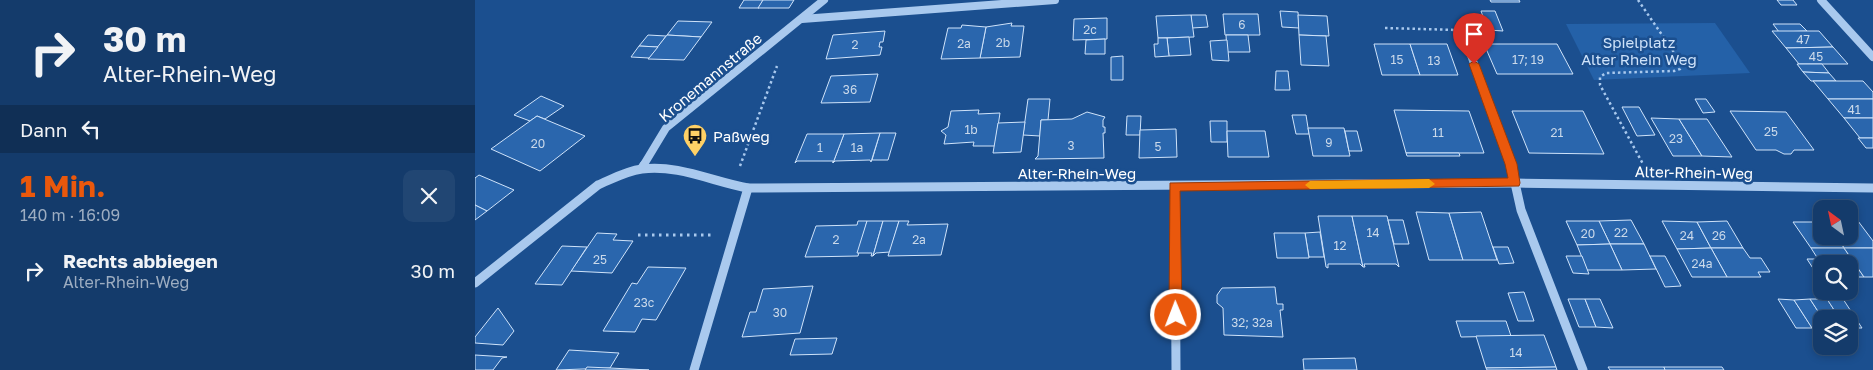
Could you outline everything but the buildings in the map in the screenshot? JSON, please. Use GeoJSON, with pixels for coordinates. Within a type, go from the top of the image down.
{"type":"FeatureCollection","features":[{"type":"Feature","properties":{"kind":"street","name":"Kronemannstraße"},"geometry":{"type":"LineString","coordinates":[[643,168],[666,128],[824,0]]}},
{"type":"Feature","properties":{"kind":"street"},"geometry":{"type":"LineString","coordinates":[[802,19],[1055,0]]}},
{"type":"Feature","properties":{"kind":"street"},"geometry":{"type":"LineString","coordinates":[[1821,0],[1873,57]]}},
{"type":"Feature","properties":{"kind":"street"},"geometry":{"type":"LineString","coordinates":[[1467,47],[1511,164],[1521,210],[1583,370]]}},
{"type":"Feature","properties":{"kind":"street","name":"Alter-Rhein-Weg"},"geometry":{"type":"LineString","coordinates":[[643,168],[663,166],[728,186],[748,188],[1515,183],[1873,188]]}},
{"type":"Feature","properties":{"kind":"street"},"geometry":{"type":"LineString","coordinates":[[475,283],[598,185],[619,174],[643,168]]}},
{"type":"Feature","properties":{"kind":"street"},"geometry":{"type":"LineString","coordinates":[[1175,186],[1176,370]]}},
{"type":"Feature","properties":{"kind":"street"},"geometry":{"type":"LineString","coordinates":[[694,370],[748,188]]}},
{"type":"Feature","properties":{"kind":"path"},"geometry":{"type":"LineString","coordinates":[[1638,0],[1682,64],[1680,69],[1675,71],[1606,72],[1600,77],[1600,86],[1654,185]]}},
{"type":"Feature","properties":{"kind":"path"},"geometry":{"type":"LineString","coordinates":[[1385,28],[1461,30],[1467,47]]}},
{"type":"Feature","properties":{"kind":"path"},"geometry":{"type":"LineString","coordinates":[[728,186],[739,168],[780,58]]}},
{"type":"Feature","properties":{"kind":"path"},"geometry":{"type":"LineString","coordinates":[[638,235],[734,235]]}},
{"type":"Feature","properties":{"kind":"green space","name":"Spielplatz Alter Rhein Weg"},"geometry":{"type":"Polygon","coordinates":[[[1715,23],[1750,73],[1594,80],[1566,24],[1715,23]]]}},
{"type":"Feature","properties":{"kind":"slow traffic"},"geometry":{"type":"LineString","coordinates":[[1310,185],[1429,184]]}},
{"type":"Feature","properties":{"kind":"place","name":"Paßweg"},"geometry":{"type":"Point","coordinates":[695,157]}},
{"type":"Feature","properties":{"kind":"route"},"geometry":{"type":"LineString","coordinates":[[1176,315],[1175,186],[1515,183],[1511,164],[1474,64]]}}]}
